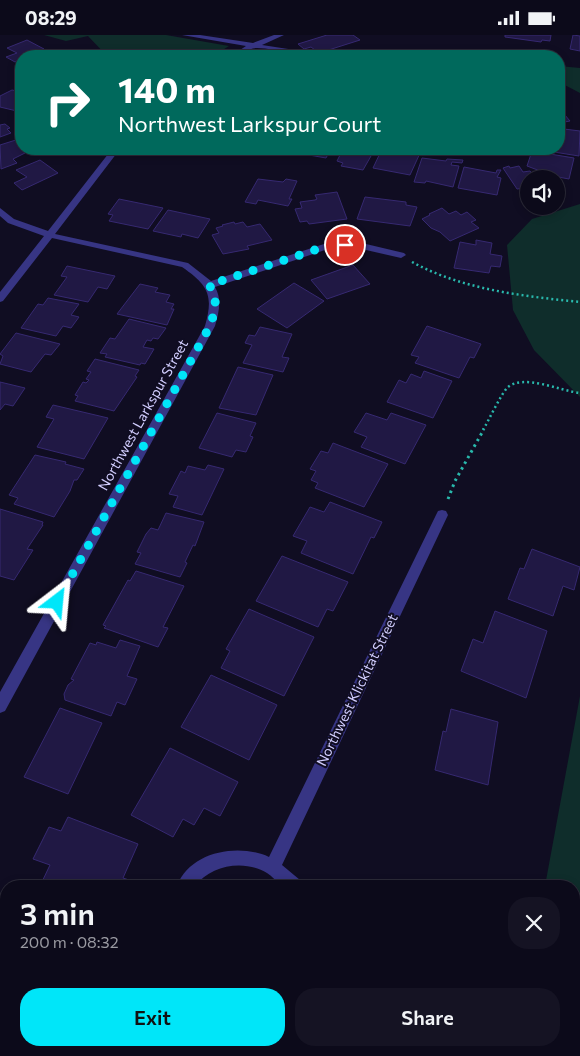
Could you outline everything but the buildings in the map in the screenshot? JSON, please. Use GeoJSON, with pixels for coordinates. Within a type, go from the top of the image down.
{"type":"FeatureCollection","features":[{"type":"Feature","properties":{"kind":"street"},"geometry":{"type":"LineString","coordinates":[[186,35],[283,50]]}},
{"type":"Feature","properties":{"kind":"street"},"geometry":{"type":"LineString","coordinates":[[244,50],[280,35]]}},
{"type":"Feature","properties":{"kind":"street"},"geometry":{"type":"LineString","coordinates":[[0,299],[111,155]]}},
{"type":"Feature","properties":{"kind":"street"},"geometry":{"type":"LineString","coordinates":[[0,211],[11,221],[49,235],[185,265],[203,276],[209,285],[324,247],[345,245],[366,247],[401,255]]}},
{"type":"Feature","properties":{"kind":"street","name":"Northwest Larkspur Street"},"geometry":{"type":"LineString","coordinates":[[0,706],[210,326],[216,308],[214,291],[209,285]]}},
{"type":"Feature","properties":{"kind":"street","name":"Northwest Klickitat Street"},"geometry":{"type":"LineString","coordinates":[[273,866],[442,515]]}},
{"type":"Feature","properties":{"kind":"street"},"geometry":{"type":"LineString","coordinates":[[190,880],[197,872],[221,859],[248,857],[273,866],[288,880]]}},
{"type":"Feature","properties":{"kind":"path"},"geometry":{"type":"LineString","coordinates":[[401,255],[438,275],[499,293],[580,302]]}},
{"type":"Feature","properties":{"kind":"path"},"geometry":{"type":"LineString","coordinates":[[442,515],[455,481],[506,389],[516,383],[533,383],[580,393]]}},
{"type":"Feature","properties":{"kind":"green space"},"geometry":{"type":"Polygon","coordinates":[[[44,35],[166,35],[229,46],[223,50],[101,50],[88,36],[66,41],[44,35]]]}},
{"type":"Feature","properties":{"kind":"green space"},"geometry":{"type":"Polygon","coordinates":[[[565,67],[580,68],[580,93],[565,85],[565,67]]]}},
{"type":"Feature","properties":{"kind":"green space"},"geometry":{"type":"Polygon","coordinates":[[[580,204],[580,397],[534,350],[513,310],[507,245],[532,219],[545,215],[565,215],[565,209],[580,204]]]}},
{"type":"Feature","properties":{"kind":"green space"},"geometry":{"type":"Polygon","coordinates":[[[580,696],[580,880],[546,880],[580,696]]]}},
{"type":"Feature","properties":{"kind":"route"},"geometry":{"type":"LineString","coordinates":[[57,602],[210,326],[216,308],[214,291],[209,285],[324,247],[345,245]]}}]}
